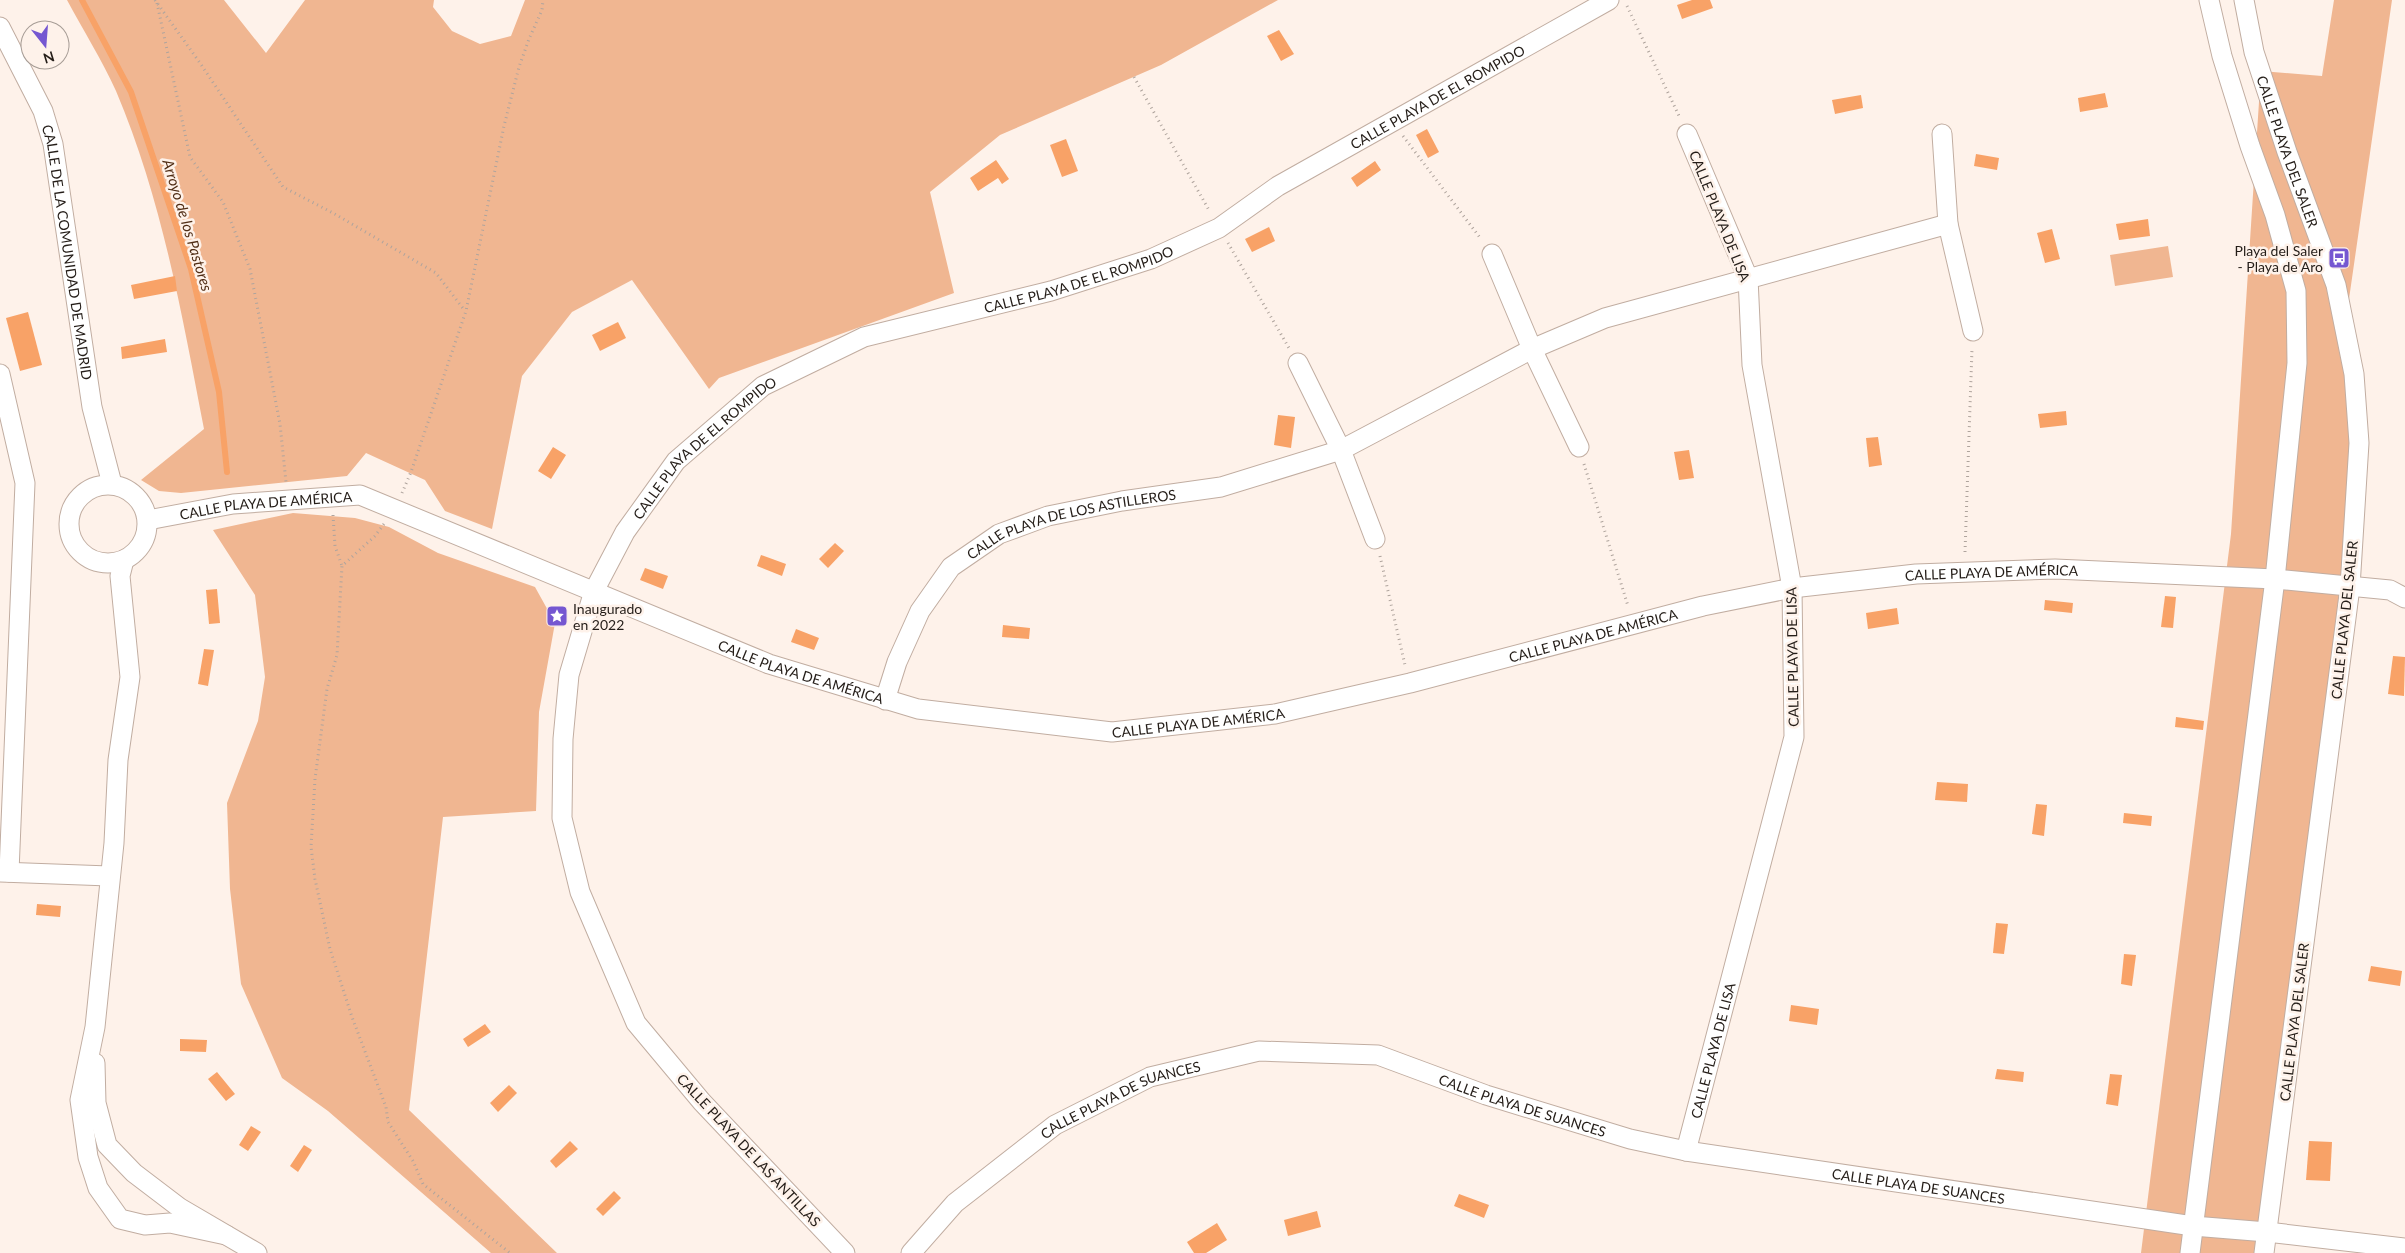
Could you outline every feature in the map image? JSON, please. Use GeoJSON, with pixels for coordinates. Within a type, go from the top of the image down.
{"type":"FeatureCollection","features":[{"type":"Feature","properties":{"kind":"street","name":"CALLE PLAYA DE EL ROMPIDO"},"geometry":{"type":"LineString","coordinates":[[594,591],[625,532],[676,461],[763,386],[864,337],[1051,291],[1151,260],[1219,228],[1278,186],[1609,0]]}},
{"type":"Feature","properties":{"kind":"street"},"geometry":{"type":"LineString","coordinates":[[2190,1253],[2275,579],[2297,362],[2296,291],[2275,215],[2250,146],[2222,56],[2209,0]]}},
{"type":"Feature","properties":{"kind":"street","name":"CALLE PLAYA DEL SALER"},"geometry":{"type":"LineString","coordinates":[[2244,0],[2254,52],[2286,152],[2336,285],[2352,365],[2359,443],[2350,588],[2264,1253]]}},
{"type":"Feature","properties":{"kind":"street","name":"CALLE DE LA COMUNIDAD DE MADRID"},"geometry":{"type":"LineString","coordinates":[[0,27],[43,111],[53,144],[92,407],[112,484]]}},
{"type":"Feature","properties":{"kind":"street","name":"CALLE PLAYA DE LISA"},"geometry":{"type":"LineString","coordinates":[[1686,1151],[1794,737],[1792,588],[1752,365],[1748,278],[1687,134]]}},
{"type":"Feature","properties":{"kind":"street"},"geometry":{"type":"LineString","coordinates":[[1942,134],[1948,224],[1973,330]]}},
{"type":"Feature","properties":{"kind":"street","name":"CALLE PLAYA DE LOS ASTILLEROS"},"geometry":{"type":"LineString","coordinates":[[885,700],[897,662],[920,610],[952,567],[999,534],[1048,516],[1122,501],[1221,487],[1341,450],[1532,349],[1605,318],[1948,224]]}},
{"type":"Feature","properties":{"kind":"street"},"geometry":{"type":"LineString","coordinates":[[1492,254],[1532,349],[1579,447]]}},
{"type":"Feature","properties":{"kind":"street"},"geometry":{"type":"LineString","coordinates":[[1298,364],[1341,450],[1376,539]]}},
{"type":"Feature","properties":{"kind":"street"},"geometry":{"type":"LineString","coordinates":[[0,374],[25,483],[5,872],[109,876]]}},
{"type":"Feature","properties":{"kind":"street"},"geometry":{"type":"LineString","coordinates":[[124,560],[100,563],[79,551],[69,530],[72,506],[89,488],[112,484],[137,495],[148,520],[142,544],[124,560],[120,576],[130,677],[118,760],[114,842],[109,876],[95,1027],[96,1103],[107,1145],[134,1173],[180,1208],[257,1253]]}},
{"type":"Feature","properties":{"kind":"street","name":"CALLE PLAYA DE AMÉRICA"},"geometry":{"type":"LineString","coordinates":[[148,520],[232,504],[360,496],[769,664],[918,709],[1112,732],[1275,714],[1410,683],[1703,606],[1792,588],[1916,574],[2056,569],[2275,579],[2350,588],[2390,590],[2405,598]]}},
{"type":"Feature","properties":{"kind":"street","name":"CALLE PLAYA DE LAS ANTILLAS"},"geometry":{"type":"LineString","coordinates":[[594,591],[569,675],[563,739],[562,818],[580,892],[636,1023],[702,1102],[845,1253]]}},
{"type":"Feature","properties":{"kind":"street"},"geometry":{"type":"LineString","coordinates":[[95,1027],[80,1100],[88,1157],[98,1188],[120,1219],[145,1225],[170,1223],[226,1235]]}},
{"type":"Feature","properties":{"kind":"street","name":"CALLE PLAYA DE SUANCES"},"geometry":{"type":"LineString","coordinates":[[911,1253],[955,1203],[1055,1125],[1150,1077],[1259,1051],[1378,1055],[1486,1096],[1630,1139],[1686,1151],[2193,1226],[2267,1232],[2405,1248]]}},
{"type":"Feature","properties":{"kind":"path"},"geometry":{"type":"LineString","coordinates":[[342,566],[375,536],[394,510],[411,472],[466,311],[504,126],[529,39],[542,10],[543,0]]}},
{"type":"Feature","properties":{"kind":"path"},"geometry":{"type":"LineString","coordinates":[[1624,0],[1687,134]]}},
{"type":"Feature","properties":{"kind":"path"},"geometry":{"type":"LineString","coordinates":[[156,1],[283,187],[333,213],[436,273],[466,311]]}},
{"type":"Feature","properties":{"kind":"path"},"geometry":{"type":"LineString","coordinates":[[156,1],[190,157],[224,202],[250,269],[280,424],[287,500]]}},
{"type":"Feature","properties":{"kind":"path"},"geometry":{"type":"LineString","coordinates":[[1392,122],[1492,254]]}},
{"type":"Feature","properties":{"kind":"path"},"geometry":{"type":"LineString","coordinates":[[1964,572],[1973,330]]}},
{"type":"Feature","properties":{"kind":"path"},"geometry":{"type":"LineString","coordinates":[[1579,447],[1633,624]]}},
{"type":"Feature","properties":{"kind":"path"},"geometry":{"type":"LineString","coordinates":[[332,497],[335,546],[342,566],[337,655],[326,698],[316,779],[311,847],[315,879],[330,949],[352,1018],[386,1107],[388,1122],[413,1161],[423,1184],[510,1253]]}},
{"type":"Feature","properties":{"kind":"path"},"geometry":{"type":"LineString","coordinates":[[1376,539],[1410,683]]}},
{"type":"Feature","properties":{"kind":"shaded area"},"geometry":{"type":"Polygon","coordinates":[[[67,0],[224,0],[266,53],[305,0],[434,0],[433,7],[452,31],[480,44],[511,36],[525,0],[1278,0],[1161,65],[1000,135],[930,192],[954,293],[719,378],[709,389],[632,280],[572,312],[522,376],[492,529],[445,511],[425,480],[366,453],[347,476],[181,493],[159,491],[141,480],[204,429],[179,300],[146,173],[116,91],[99,56],[67,0]]]}},
{"type":"Feature","properties":{"kind":"shaded area"},"geometry":{"type":"Polygon","coordinates":[[[1692,0],[1710,0],[1713,8],[1682,19],[1677,5],[1692,0]]]}},
{"type":"Feature","properties":{"kind":"shaded area"},"geometry":{"type":"Polygon","coordinates":[[[2334,0],[2392,0],[2348,306],[2359,422],[2269,1253],[2141,1253],[2231,534],[2261,71],[2322,76],[2334,0]]]}},
{"type":"Feature","properties":{"kind":"shaded area"},"geometry":{"type":"Polygon","coordinates":[[[1279,30],[1294,54],[1281,61],[1267,36],[1279,30]]]}},
{"type":"Feature","properties":{"kind":"shaded area"},"geometry":{"type":"Polygon","coordinates":[[[2105,93],[2108,107],[2080,112],[2078,98],[2105,93]]]}},
{"type":"Feature","properties":{"kind":"shaded area"},"geometry":{"type":"Polygon","coordinates":[[[1861,95],[1863,108],[1835,114],[1832,100],[1861,95]]]}},
{"type":"Feature","properties":{"kind":"shaded area"},"geometry":{"type":"Polygon","coordinates":[[[1427,129],[1439,152],[1428,158],[1416,135],[1427,129]]]}},
{"type":"Feature","properties":{"kind":"shaded area"},"geometry":{"type":"Polygon","coordinates":[[[1066,139],[1078,171],[1062,177],[1050,145],[1066,139]]]}},
{"type":"Feature","properties":{"kind":"shaded area"},"geometry":{"type":"Polygon","coordinates":[[[1976,154],[1999,158],[1997,170],[1974,166],[1976,154]]]}},
{"type":"Feature","properties":{"kind":"shaded area"},"geometry":{"type":"Polygon","coordinates":[[[996,160],[1009,179],[1002,184],[998,178],[978,191],[970,178],[996,160]]]}},
{"type":"Feature","properties":{"kind":"shaded area"},"geometry":{"type":"Polygon","coordinates":[[[1375,161],[1381,170],[1357,187],[1351,178],[1375,161]]]}},
{"type":"Feature","properties":{"kind":"shaded area"},"geometry":{"type":"Polygon","coordinates":[[[2148,219],[2150,236],[2119,240],[2116,224],[2148,219]]]}},
{"type":"Feature","properties":{"kind":"shaded area"},"geometry":{"type":"Polygon","coordinates":[[[1269,227],[1275,241],[1252,252],[1245,239],[1269,227]]]}},
{"type":"Feature","properties":{"kind":"shaded area"},"geometry":{"type":"Polygon","coordinates":[[[2052,229],[2060,259],[2045,263],[2037,233],[2052,229]]]}},
{"type":"Feature","properties":{"kind":"shaded area"},"geometry":{"type":"Polygon","coordinates":[[[2168,246],[2173,277],[2115,286],[2110,255],[2168,246]]]}},
{"type":"Feature","properties":{"kind":"shaded area"},"geometry":{"type":"Polygon","coordinates":[[[175,276],[177,291],[134,299],[131,285],[175,276]]]}},
{"type":"Feature","properties":{"kind":"shaded area"},"geometry":{"type":"Polygon","coordinates":[[[28,312],[42,365],[20,371],[6,318],[28,312]]]}},
{"type":"Feature","properties":{"kind":"shaded area"},"geometry":{"type":"Polygon","coordinates":[[[618,322],[626,338],[600,351],[592,335],[618,322]]]}},
{"type":"Feature","properties":{"kind":"shaded area"},"geometry":{"type":"Polygon","coordinates":[[[165,339],[167,352],[122,359],[121,347],[165,339]]]}},
{"type":"Feature","properties":{"kind":"shaded area"},"geometry":{"type":"Polygon","coordinates":[[[2066,411],[2067,425],[2040,428],[2038,414],[2066,411]]]}},
{"type":"Feature","properties":{"kind":"shaded area"},"geometry":{"type":"Polygon","coordinates":[[[1278,415],[1295,417],[1291,448],[1274,445],[1278,415]]]}},
{"type":"Feature","properties":{"kind":"shaded area"},"geometry":{"type":"Polygon","coordinates":[[[1878,437],[1882,465],[1869,467],[1866,438],[1878,437]]]}},
{"type":"Feature","properties":{"kind":"shaded area"},"geometry":{"type":"Polygon","coordinates":[[[553,447],[566,455],[551,479],[538,471],[553,447]]]}},
{"type":"Feature","properties":{"kind":"shaded area"},"geometry":{"type":"Polygon","coordinates":[[[1689,450],[1694,478],[1679,480],[1674,452],[1689,450]]]}},
{"type":"Feature","properties":{"kind":"shaded area"},"geometry":{"type":"Polygon","coordinates":[[[293,513],[355,518],[389,527],[438,553],[535,587],[555,623],[539,712],[536,811],[443,817],[409,1110],[557,1253],[491,1253],[328,1111],[282,1078],[241,984],[230,889],[227,803],[258,721],[265,677],[255,595],[213,530],[293,513]]]}},
{"type":"Feature","properties":{"kind":"shaded area"},"geometry":{"type":"Polygon","coordinates":[[[835,543],[844,551],[828,568],[819,559],[835,543]]]}},
{"type":"Feature","properties":{"kind":"shaded area"},"geometry":{"type":"Polygon","coordinates":[[[761,555],[786,564],[782,576],[757,566],[761,555]]]}},
{"type":"Feature","properties":{"kind":"shaded area"},"geometry":{"type":"Polygon","coordinates":[[[645,568],[668,576],[663,589],[640,580],[645,568]]]}},
{"type":"Feature","properties":{"kind":"shaded area"},"geometry":{"type":"Polygon","coordinates":[[[217,589],[220,623],[209,624],[206,590],[217,589]]]}},
{"type":"Feature","properties":{"kind":"shaded area"},"geometry":{"type":"Polygon","coordinates":[[[2165,596],[2176,597],[2173,628],[2161,627],[2165,596]]]}},
{"type":"Feature","properties":{"kind":"shaded area"},"geometry":{"type":"Polygon","coordinates":[[[2045,600],[2073,603],[2072,613],[2044,610],[2045,600]]]}},
{"type":"Feature","properties":{"kind":"shaded area"},"geometry":{"type":"Polygon","coordinates":[[[1897,608],[1899,624],[1868,629],[1866,613],[1897,608]]]}},
{"type":"Feature","properties":{"kind":"shaded area"},"geometry":{"type":"Polygon","coordinates":[[[1003,625],[1030,628],[1029,639],[1002,637],[1003,625]]]}},
{"type":"Feature","properties":{"kind":"shaded area"},"geometry":{"type":"Polygon","coordinates":[[[796,629],[819,638],[814,650],[791,642],[796,629]]]}},
{"type":"Feature","properties":{"kind":"shaded area"},"geometry":{"type":"Polygon","coordinates":[[[204,649],[214,650],[208,686],[198,684],[204,649]]]}},
{"type":"Feature","properties":{"kind":"shaded area"},"geometry":{"type":"Polygon","coordinates":[[[2393,656],[2405,657],[2404,696],[2388,694],[2393,656]]]}},
{"type":"Feature","properties":{"kind":"shaded area"},"geometry":{"type":"Polygon","coordinates":[[[2176,717],[2204,721],[2203,730],[2175,727],[2176,717]]]}},
{"type":"Feature","properties":{"kind":"shaded area"},"geometry":{"type":"Polygon","coordinates":[[[1937,782],[1968,784],[1967,802],[1935,800],[1937,782]]]}},
{"type":"Feature","properties":{"kind":"shaded area"},"geometry":{"type":"Polygon","coordinates":[[[2036,804],[2047,805],[2044,836],[2032,834],[2036,804]]]}},
{"type":"Feature","properties":{"kind":"shaded area"},"geometry":{"type":"Polygon","coordinates":[[[2124,813],[2152,816],[2151,826],[2123,823],[2124,813]]]}},
{"type":"Feature","properties":{"kind":"shaded area"},"geometry":{"type":"Polygon","coordinates":[[[37,904],[61,906],[60,917],[36,915],[37,904]]]}},
{"type":"Feature","properties":{"kind":"shaded area"},"geometry":{"type":"Polygon","coordinates":[[[1996,923],[2008,924],[2004,954],[1993,953],[1996,923]]]}},
{"type":"Feature","properties":{"kind":"shaded area"},"geometry":{"type":"Polygon","coordinates":[[[2124,954],[2136,955],[2132,986],[2121,984],[2124,954]]]}},
{"type":"Feature","properties":{"kind":"shaded area"},"geometry":{"type":"Polygon","coordinates":[[[2371,966],[2402,971],[2400,986],[2368,981],[2371,966]]]}},
{"type":"Feature","properties":{"kind":"shaded area"},"geometry":{"type":"Polygon","coordinates":[[[1791,1005],[1819,1009],[1817,1025],[1789,1021],[1791,1005]]]}},
{"type":"Feature","properties":{"kind":"shaded area"},"geometry":{"type":"Polygon","coordinates":[[[485,1024],[491,1032],[468,1047],[463,1039],[485,1024]]]}},
{"type":"Feature","properties":{"kind":"shaded area"},"geometry":{"type":"Polygon","coordinates":[[[180,1039],[207,1040],[206,1052],[180,1051],[180,1039]]]}},
{"type":"Feature","properties":{"kind":"shaded area"},"geometry":{"type":"Polygon","coordinates":[[[1997,1069],[2024,1072],[2023,1082],[1995,1079],[1997,1069]]]}},
{"type":"Feature","properties":{"kind":"shaded area"},"geometry":{"type":"Polygon","coordinates":[[[217,1072],[235,1094],[226,1101],[208,1079],[217,1072]]]}},
{"type":"Feature","properties":{"kind":"shaded area"},"geometry":{"type":"Polygon","coordinates":[[[2110,1074],[2122,1075],[2118,1106],[2106,1104],[2110,1074]]]}},
{"type":"Feature","properties":{"kind":"shaded area"},"geometry":{"type":"Polygon","coordinates":[[[509,1085],[517,1093],[498,1112],[490,1103],[509,1085]]]}},
{"type":"Feature","properties":{"kind":"shaded area"},"geometry":{"type":"Polygon","coordinates":[[[251,1126],[261,1132],[248,1151],[239,1145],[251,1126]]]}},
{"type":"Feature","properties":{"kind":"shaded area"},"geometry":{"type":"Polygon","coordinates":[[[570,1141],[578,1149],[556,1168],[550,1161],[570,1141]]]}},
{"type":"Feature","properties":{"kind":"shaded area"},"geometry":{"type":"Polygon","coordinates":[[[2309,1141],[2332,1142],[2330,1181],[2306,1180],[2309,1141]]]}},
{"type":"Feature","properties":{"kind":"shaded area"},"geometry":{"type":"Polygon","coordinates":[[[304,1145],[312,1150],[298,1172],[290,1166],[304,1145]]]}},
{"type":"Feature","properties":{"kind":"shaded area"},"geometry":{"type":"Polygon","coordinates":[[[614,1191],[621,1198],[603,1216],[596,1209],[614,1191]]]}},
{"type":"Feature","properties":{"kind":"shaded area"},"geometry":{"type":"Polygon","coordinates":[[[1459,1194],[1489,1205],[1484,1218],[1454,1206],[1459,1194]]]}},
{"type":"Feature","properties":{"kind":"shaded area"},"geometry":{"type":"Polygon","coordinates":[[[1317,1211],[1321,1227],[1288,1236],[1284,1220],[1317,1211]]]}},
{"type":"Feature","properties":{"kind":"shaded area"},"geometry":{"type":"Polygon","coordinates":[[[1217,1223],[1227,1240],[1206,1253],[1194,1253],[1187,1242],[1217,1223]]]}},
{"type":"Feature","properties":{"kind":"waterway","name":"Arroyo de los Pastores"},"geometry":{"type":"LineString","coordinates":[[82,0],[131,92],[191,269],[219,392],[227,472]]}},
{"type":"Feature","properties":{"kind":"place","name":"Playa del Saler - Playa de Aro"},"geometry":{"type":"Point","coordinates":[2339,258]}},
{"type":"Feature","properties":{"kind":"place","name":"Inaugurado en 2022"},"geometry":{"type":"Point","coordinates":[557,616]}}]}
